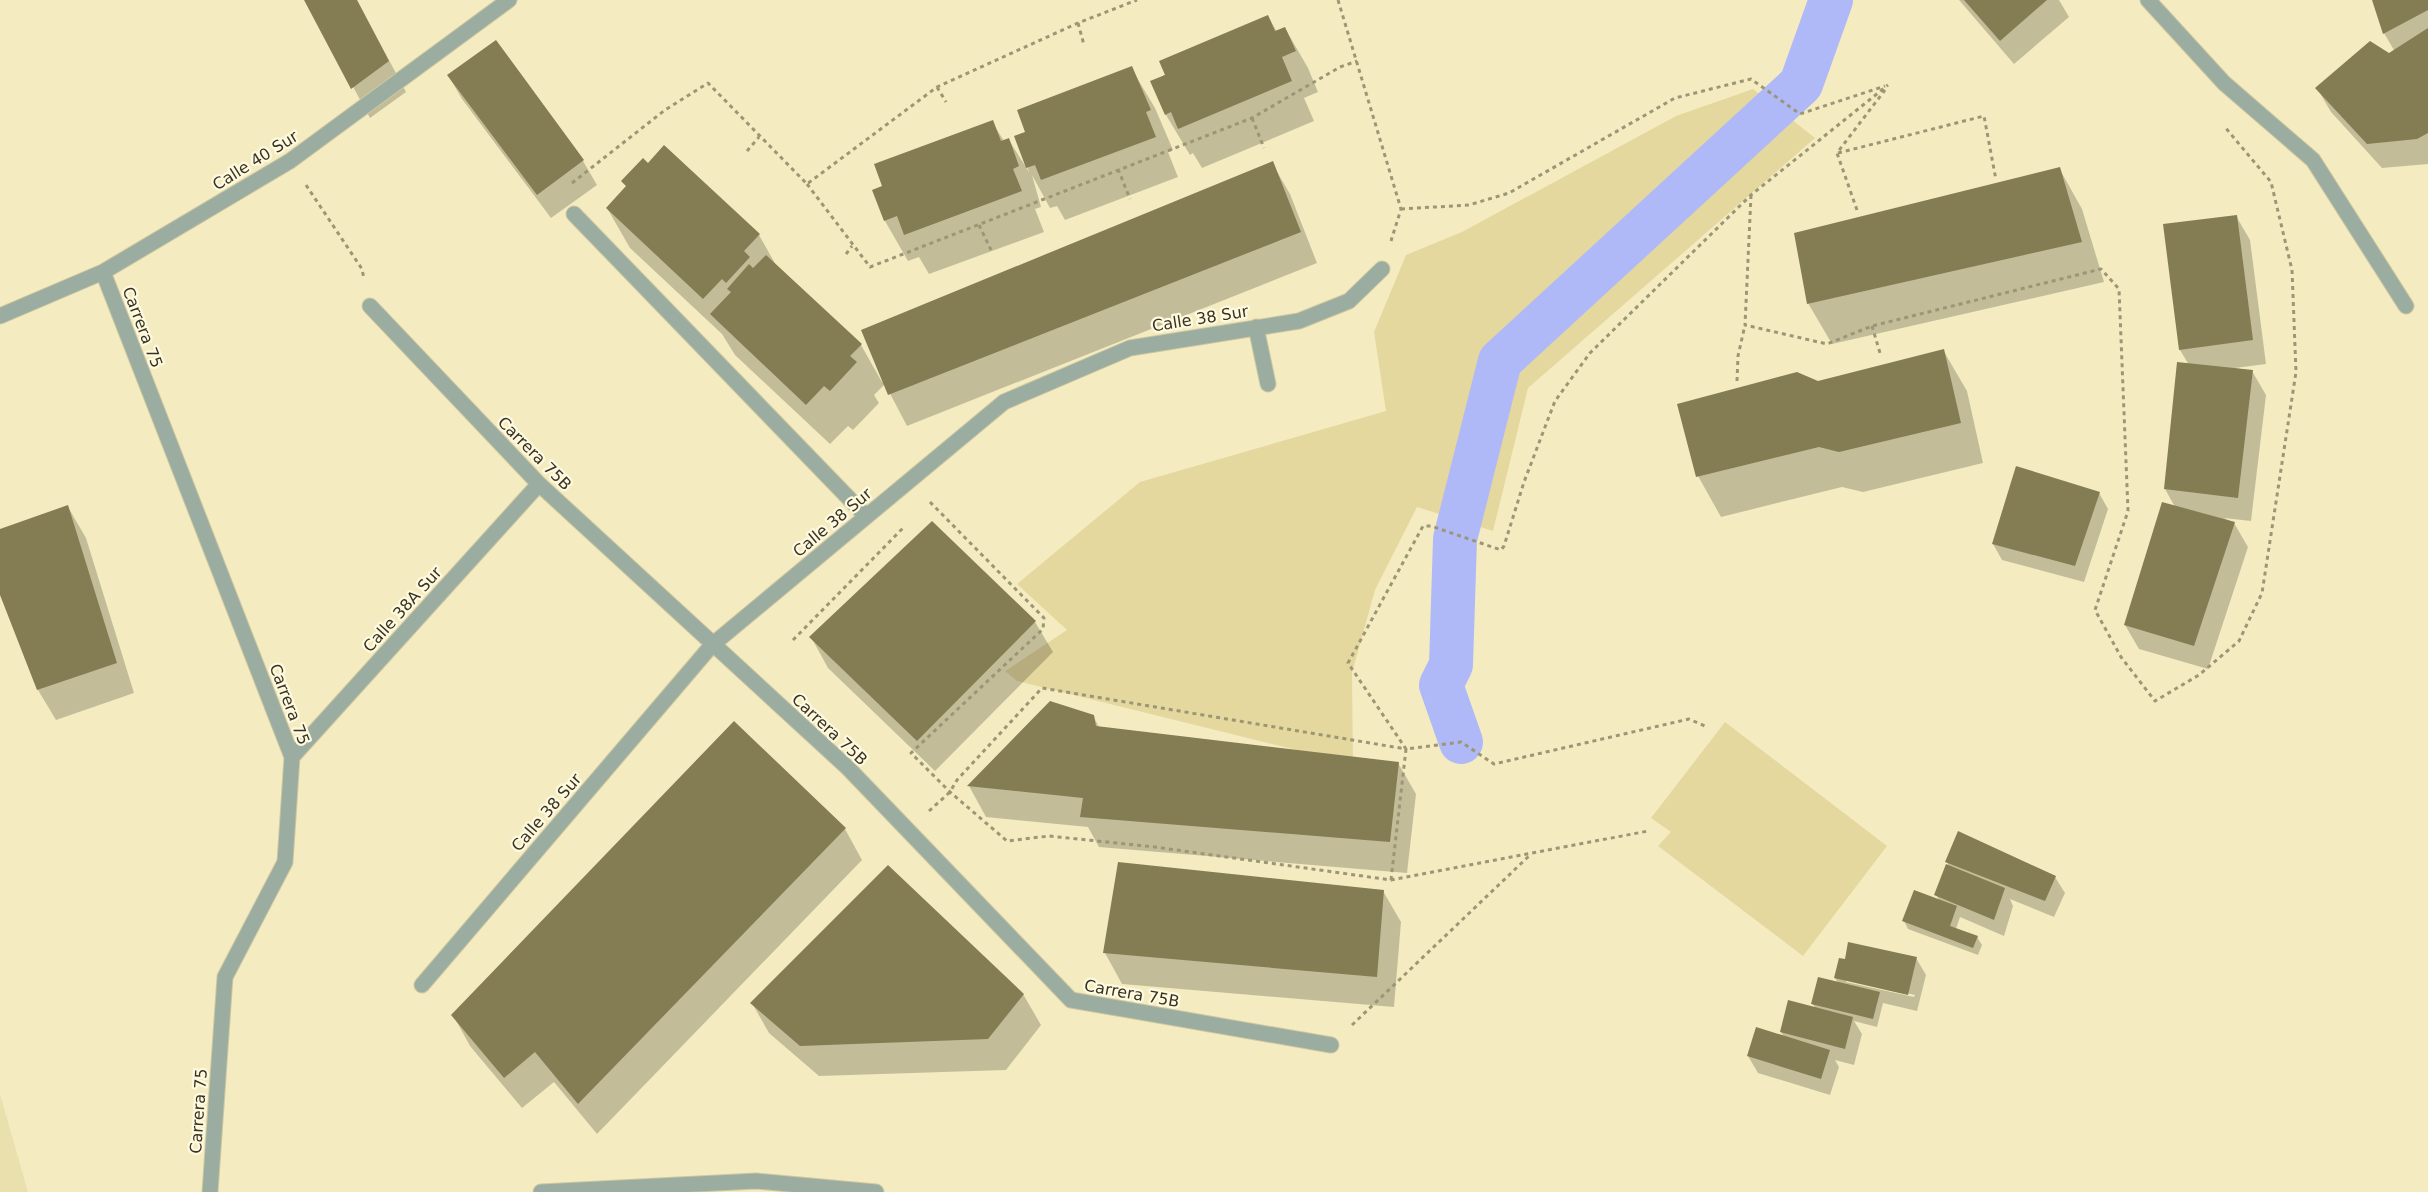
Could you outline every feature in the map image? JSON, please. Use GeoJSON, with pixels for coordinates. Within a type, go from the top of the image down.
{"type":"FeatureCollection","features":[{"type":"Feature","properties":{"kind":"street","name":"Calle 40 Sur"},"geometry":{"type":"LineString","coordinates":[[0,316],[103,272],[290,161],[509,0]]}},
{"type":"Feature","properties":{"kind":"street"},"geometry":{"type":"LineString","coordinates":[[2148,0],[2224,83],[2313,160],[2406,306]]}},
{"type":"Feature","properties":{"kind":"street"},"geometry":{"type":"LineString","coordinates":[[574,214],[866,516]]}},
{"type":"Feature","properties":{"kind":"street","name":"Calle 38 Sur"},"geometry":{"type":"LineString","coordinates":[[422,985],[712,645],[1004,402],[1130,348],[1299,321],[1349,301],[1382,269]]}},
{"type":"Feature","properties":{"kind":"street","name":"Carrera 75"},"geometry":{"type":"LineString","coordinates":[[103,272],[292,757],[285,862],[225,977],[210,1192]]}},
{"type":"Feature","properties":{"kind":"street","name":"Carrera 75B"},"geometry":{"type":"LineString","coordinates":[[370,306],[539,484],[848,768],[1072,1000],[1331,1045]]}},
{"type":"Feature","properties":{"kind":"street"},"geometry":{"type":"LineString","coordinates":[[1256,327],[1268,384]]}},
{"type":"Feature","properties":{"kind":"street","name":"Calle 38A Sur"},"geometry":{"type":"LineString","coordinates":[[292,757],[539,484]]}},
{"type":"Feature","properties":{"kind":"street"},"geometry":{"type":"LineString","coordinates":[[541,1192],[756,1181],[876,1192]]}},
{"type":"Feature","properties":{"kind":"path"},"geometry":{"type":"LineString","coordinates":[[807,184],[937,87],[1078,23],[1137,0]]}},
{"type":"Feature","properties":{"kind":"path"},"geometry":{"type":"LineString","coordinates":[[1338,0],[1401,209],[1469,205],[1510,193],[1675,98],[1751,79],[1800,114],[1888,85]]}},
{"type":"Feature","properties":{"kind":"path"},"geometry":{"type":"LineString","coordinates":[[1078,23],[1084,45]]}},
{"type":"Feature","properties":{"kind":"path"},"geometry":{"type":"LineString","coordinates":[[574,214],[559,194],[665,110],[708,83],[807,184],[852,246],[870,267],[1252,118],[1340,67],[1357,62]]}},
{"type":"Feature","properties":{"kind":"path"},"geometry":{"type":"LineString","coordinates":[[1837,153],[1888,85]]}},
{"type":"Feature","properties":{"kind":"path"},"geometry":{"type":"LineString","coordinates":[[1391,880],[1406,750],[1348,663],[1423,526],[1431,526],[1501,550],[1554,401],[1590,353],[1751,196],[1888,85]]}},
{"type":"Feature","properties":{"kind":"path"},"geometry":{"type":"LineString","coordinates":[[937,87],[946,102]]}},
{"type":"Feature","properties":{"kind":"path"},"geometry":{"type":"LineString","coordinates":[[1837,153],[1984,116],[1996,180]]}},
{"type":"Feature","properties":{"kind":"path"},"geometry":{"type":"LineString","coordinates":[[1252,118],[1264,148]]}},
{"type":"Feature","properties":{"kind":"path"},"geometry":{"type":"LineString","coordinates":[[1745,325],[1827,344],[1872,326],[2101,269],[2119,289],[2128,511],[2096,610],[2121,657],[2155,701],[2199,675],[2239,641],[2262,593],[2296,372],[2292,270],[2271,182],[2224,125]]}},
{"type":"Feature","properties":{"kind":"path"},"geometry":{"type":"LineString","coordinates":[[747,151],[759,137]]}},
{"type":"Feature","properties":{"kind":"path"},"geometry":{"type":"LineString","coordinates":[[1837,153],[1857,210]]}},
{"type":"Feature","properties":{"kind":"path"},"geometry":{"type":"LineString","coordinates":[[290,161],[362,269],[370,306]]}},
{"type":"Feature","properties":{"kind":"path"},"geometry":{"type":"LineString","coordinates":[[1118,169],[1130,199]]}},
{"type":"Feature","properties":{"kind":"path"},"geometry":{"type":"LineString","coordinates":[[1738,381],[1738,356],[1745,325],[1751,196]]}},
{"type":"Feature","properties":{"kind":"path"},"geometry":{"type":"LineString","coordinates":[[979,225],[991,250]]}},
{"type":"Feature","properties":{"kind":"path"},"geometry":{"type":"LineString","coordinates":[[846,254],[852,246]]}},
{"type":"Feature","properties":{"kind":"path"},"geometry":{"type":"LineString","coordinates":[[1872,326],[1880,353]]}},
{"type":"Feature","properties":{"kind":"path"},"geometry":{"type":"LineString","coordinates":[[922,508],[929,502],[1044,618],[1043,630],[911,753],[950,792],[1006,841],[1049,836],[1136,845],[1391,880],[1531,855],[1648,831]]}},
{"type":"Feature","properties":{"kind":"path"},"geometry":{"type":"LineString","coordinates":[[793,640],[909,522]]}},
{"type":"Feature","properties":{"kind":"path"},"geometry":{"type":"LineString","coordinates":[[908,830],[950,792],[957,780],[1042,688],[1406,750],[1461,742],[1494,764],[1689,720],[1707,727]]}},
{"type":"Feature","properties":{"kind":"path"},"geometry":{"type":"LineString","coordinates":[[1331,1045],[1531,855]]}},
{"type":"Feature","properties":{"kind":"shaded area"},"geometry":{"type":"Polygon","coordinates":[[[1753,89],[1815,138],[1528,388],[1493,531],[1417,507],[1375,590],[1352,673],[1353,764],[1017,681],[1005,671],[1067,630],[1017,584],[1140,482],[1386,411],[1374,332],[1406,255],[1462,232],[1676,116],[1753,89]]]}},
{"type":"Feature","properties":{"kind":"shaded area"},"geometry":{"type":"Polygon","coordinates":[[[1725,722],[1887,846],[1803,956],[1658,846],[1671,832],[1651,818],[1725,722]]]}},
{"type":"Feature","properties":{"kind":"shaded area"},"geometry":{"type":"Polygon","coordinates":[[[0,1094],[28,1192],[0,1192],[0,1094]]]}},
{"type":"Feature","properties":{"kind":"building"},"geometry":{"type":"Polygon","coordinates":[[[304,0],[357,0],[389,61],[351,89],[304,0]]]}},
{"type":"Feature","properties":{"kind":"building"},"geometry":{"type":"Polygon","coordinates":[[[1964,0],[2047,0],[2000,41],[1964,0]]]}},
{"type":"Feature","properties":{"kind":"building"},"geometry":{"type":"Polygon","coordinates":[[[2372,0],[2428,0],[2428,10],[2383,34],[2372,0]]]}},
{"type":"Feature","properties":{"kind":"building"},"geometry":{"type":"Polygon","coordinates":[[[1268,15],[1275,31],[1285,27],[1296,51],[1282,57],[1292,81],[1178,129],[1171,112],[1165,115],[1150,81],[1165,75],[1159,61],[1268,15]]]}},
{"type":"Feature","properties":{"kind":"building"},"geometry":{"type":"Polygon","coordinates":[[[2428,28],[2428,133],[2417,139],[2367,144],[2315,88],[2370,41],[2389,53],[2428,28]]]}},
{"type":"Feature","properties":{"kind":"building"},"geometry":{"type":"Polygon","coordinates":[[[496,40],[584,160],[537,195],[447,75],[496,40]]]}},
{"type":"Feature","properties":{"kind":"building"},"geometry":{"type":"Polygon","coordinates":[[[1132,66],[1151,110],[1146,112],[1156,137],[1041,180],[1035,165],[1026,168],[1014,136],[1025,132],[1017,110],[1132,66]]]}},
{"type":"Feature","properties":{"kind":"building"},"geometry":{"type":"Polygon","coordinates":[[[993,120],[1001,141],[1009,138],[1019,166],[1013,169],[1022,191],[904,235],[897,216],[884,221],[872,190],[882,186],[874,164],[993,120]]]}},
{"type":"Feature","properties":{"kind":"building"},"geometry":{"type":"Polygon","coordinates":[[[664,145],[760,234],[744,251],[750,257],[726,283],[722,279],[703,299],[606,208],[626,186],[621,181],[643,158],[648,163],[664,145]]]}},
{"type":"Feature","properties":{"kind":"building"},"geometry":{"type":"Polygon","coordinates":[[[1273,161],[1301,232],[888,395],[861,330],[1273,161]]]}},
{"type":"Feature","properties":{"kind":"building"},"geometry":{"type":"Polygon","coordinates":[[[2060,167],[2082,242],[1807,304],[1794,233],[2060,167]]]}},
{"type":"Feature","properties":{"kind":"building"},"geometry":{"type":"Polygon","coordinates":[[[2237,215],[2253,340],[2179,350],[2163,224],[2237,215]]]}},
{"type":"Feature","properties":{"kind":"building"},"geometry":{"type":"Polygon","coordinates":[[[766,255],[862,344],[850,356],[857,362],[830,391],[824,386],[806,405],[710,314],[731,292],[727,289],[749,264],[753,268],[766,255]]]}},
{"type":"Feature","properties":{"kind":"building"},"geometry":{"type":"Polygon","coordinates":[[[1944,349],[1961,423],[1839,452],[1819,447],[1696,477],[1677,404],[1797,372],[1818,381],[1944,349]]]}},
{"type":"Feature","properties":{"kind":"building"},"geometry":{"type":"Polygon","coordinates":[[[2177,362],[2253,370],[2238,498],[2164,489],[2177,362]]]}},
{"type":"Feature","properties":{"kind":"building"},"geometry":{"type":"Polygon","coordinates":[[[2016,466],[2100,492],[2075,566],[1992,544],[2016,466]]]}},
{"type":"Feature","properties":{"kind":"building"},"geometry":{"type":"Polygon","coordinates":[[[2162,502],[2235,522],[2194,646],[2124,625],[2162,502]]]}},
{"type":"Feature","properties":{"kind":"building"},"geometry":{"type":"Polygon","coordinates":[[[68,505],[117,663],[37,690],[0,595],[0,529],[68,505]]]}},
{"type":"Feature","properties":{"kind":"building"},"geometry":{"type":"Polygon","coordinates":[[[932,521],[1036,621],[917,741],[809,637],[932,521]]]}},
{"type":"Feature","properties":{"kind":"building"},"geometry":{"type":"Polygon","coordinates":[[[1050,701],[1094,715],[1096,726],[1399,762],[1390,842],[1080,817],[1083,798],[967,786],[1050,701]]]}},
{"type":"Feature","properties":{"kind":"building"},"geometry":{"type":"Polygon","coordinates":[[[734,721],[846,828],[578,1104],[535,1052],[504,1078],[451,1015],[734,721]]]}},
{"type":"Feature","properties":{"kind":"building"},"geometry":{"type":"Polygon","coordinates":[[[1958,831],[2056,876],[2045,901],[1945,862],[1958,831]]]}},
{"type":"Feature","properties":{"kind":"building"},"geometry":{"type":"Polygon","coordinates":[[[1118,862],[1384,890],[1377,977],[1103,953],[1118,862]]]}},
{"type":"Feature","properties":{"kind":"building"},"geometry":{"type":"Polygon","coordinates":[[[1946,864],[2005,888],[1994,920],[1934,895],[1946,864]]]}},
{"type":"Feature","properties":{"kind":"building"},"geometry":{"type":"Polygon","coordinates":[[[888,865],[1024,994],[988,1039],[800,1046],[750,1003],[888,865]]]}},
{"type":"Feature","properties":{"kind":"building"},"geometry":{"type":"Polygon","coordinates":[[[1914,890],[1957,906],[1950,926],[1978,936],[1973,948],[1902,921],[1914,890]]]}},
{"type":"Feature","properties":{"kind":"building"},"geometry":{"type":"Polygon","coordinates":[[[1848,942],[1917,957],[1908,995],[1834,978],[1839,958],[1845,959],[1848,942]]]}},
{"type":"Feature","properties":{"kind":"building"},"geometry":{"type":"Polygon","coordinates":[[[1818,977],[1880,992],[1873,1019],[1811,1004],[1818,977]]]}},
{"type":"Feature","properties":{"kind":"building"},"geometry":{"type":"Polygon","coordinates":[[[1788,1000],[1853,1017],[1845,1049],[1780,1032],[1788,1000]]]}},
{"type":"Feature","properties":{"kind":"building"},"geometry":{"type":"Polygon","coordinates":[[[1756,1027],[1830,1050],[1821,1079],[1747,1056],[1756,1027]]]}},
{"type":"Feature","properties":{"kind":"waterway"},"geometry":{"type":"LineString","coordinates":[[1461,742],[1441,685],[1451,665],[1455,539],[1500,361],[1801,84],[1831,0]]}}]}
